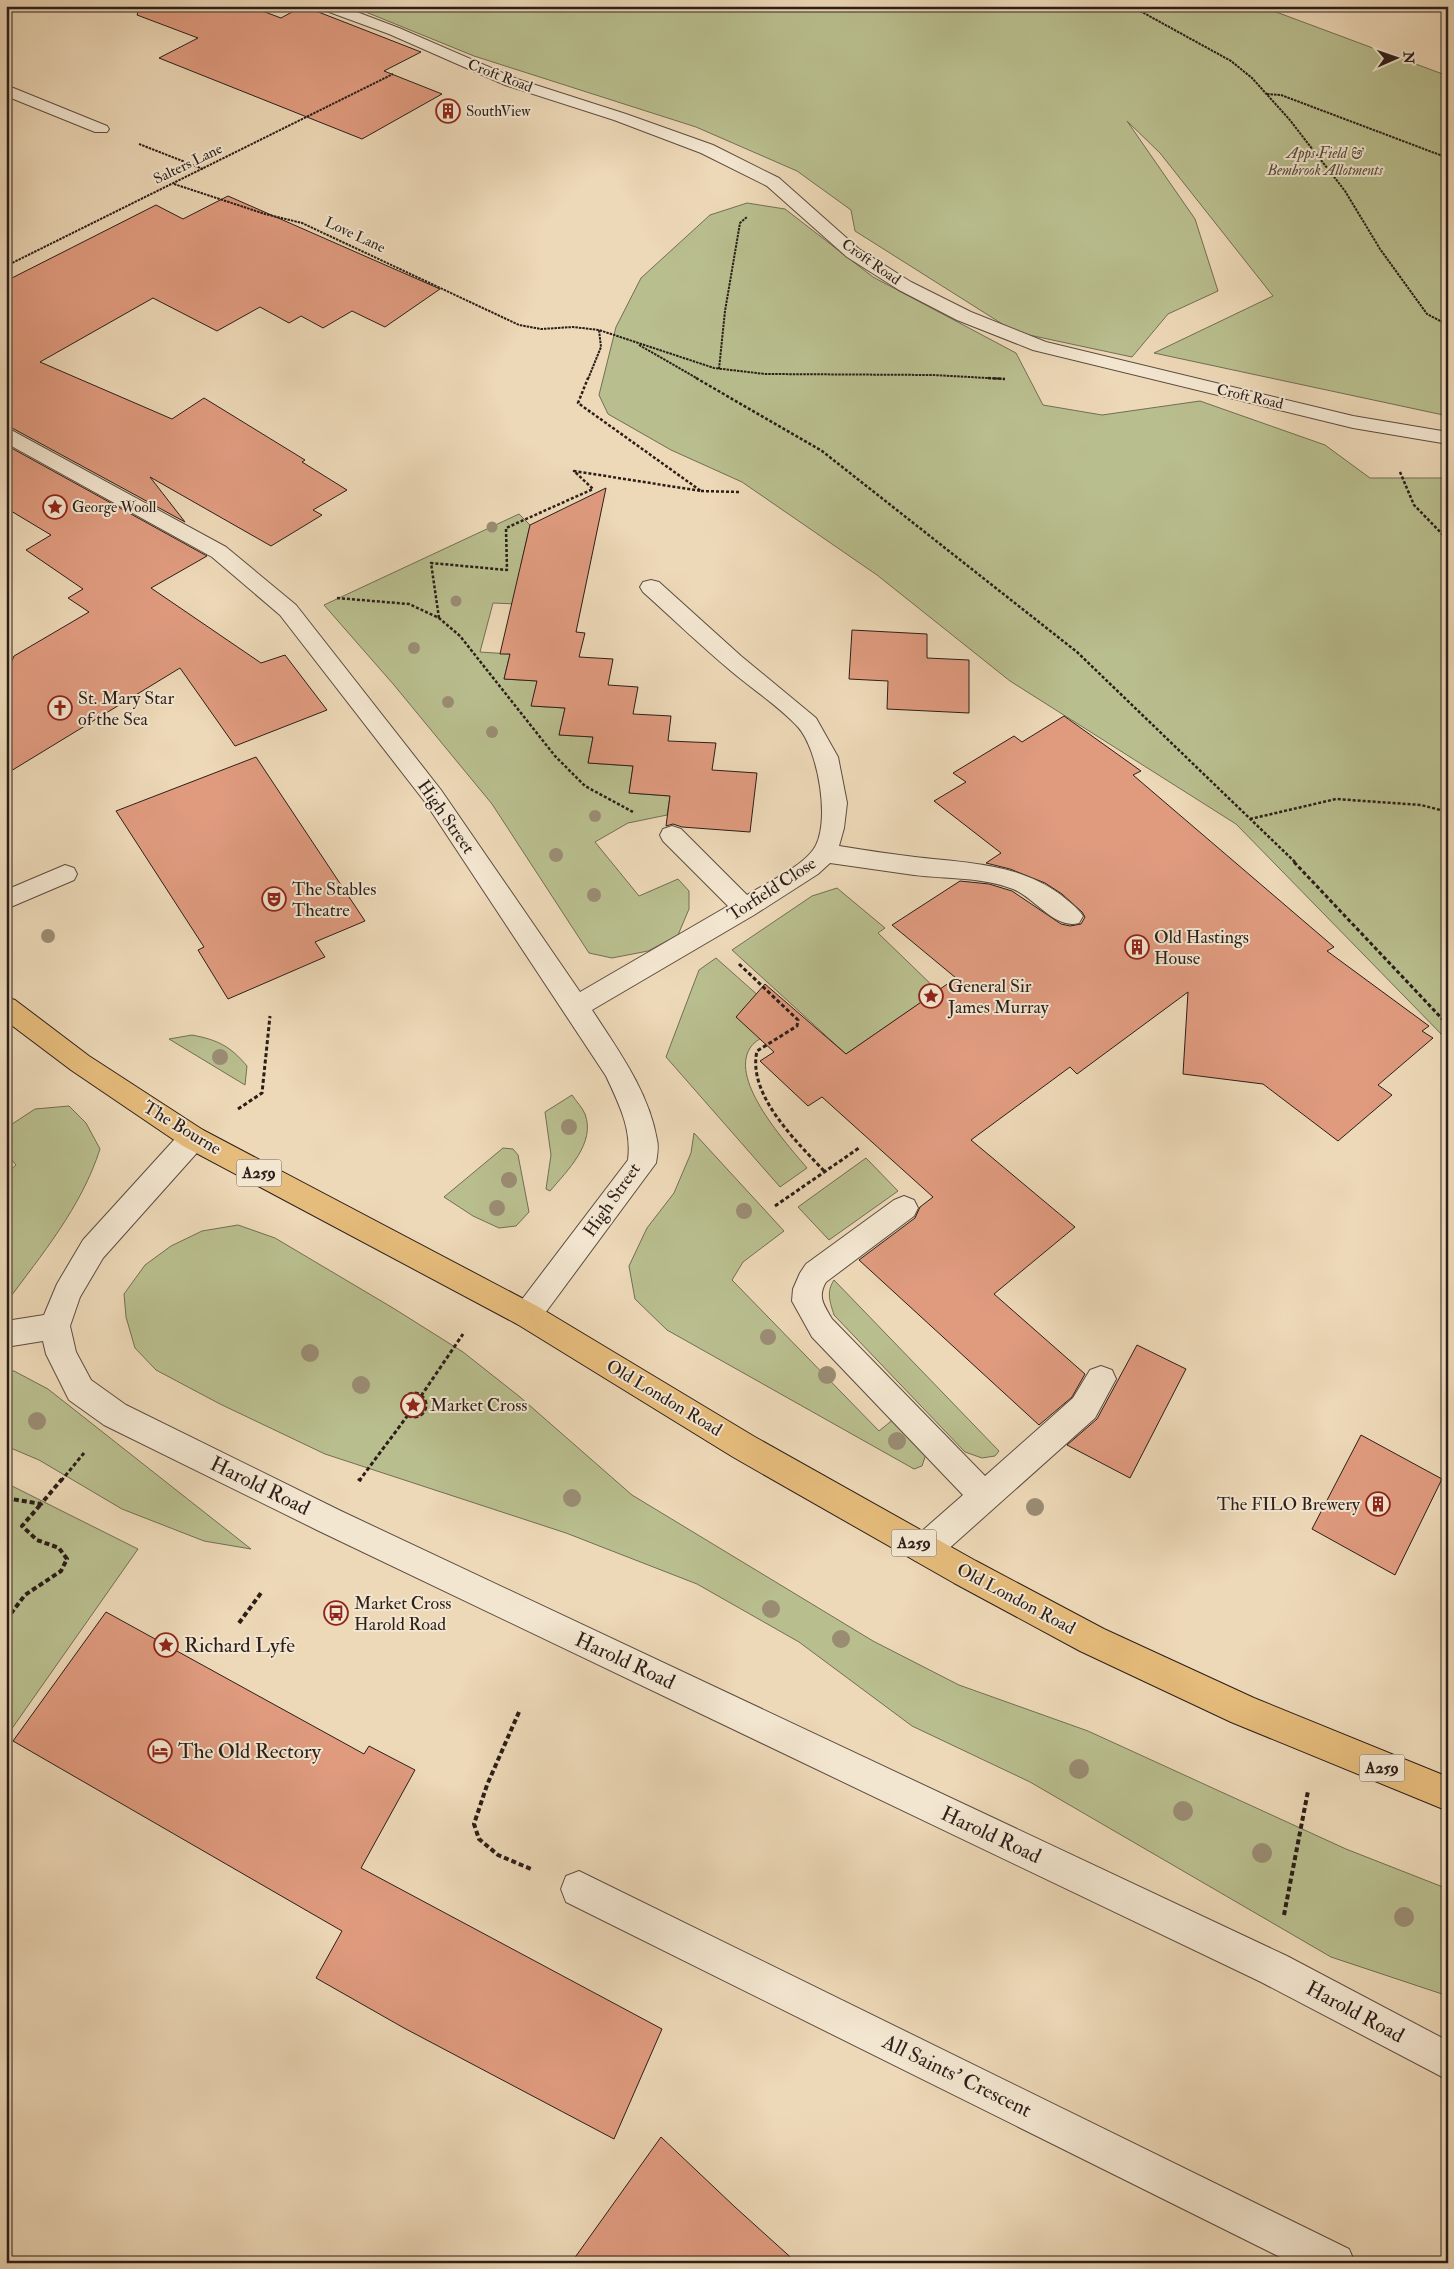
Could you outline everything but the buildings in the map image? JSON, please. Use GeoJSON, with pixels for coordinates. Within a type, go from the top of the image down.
{"type":"FeatureCollection","features":[{"type":"Feature","properties":{"kind":"highway","name":"The Bourne"},"geometry":{"type":"LineString","coordinates":[[6,1007],[80,1063],[194,1138],[527,1315]]}},
{"type":"Feature","properties":{"kind":"highway","name":"Old London Road"},"geometry":{"type":"LineString","coordinates":[[527,1315],[744,1447],[1092,1640],[1242,1710],[1448,1794]]}},
{"type":"Feature","properties":{"kind":"street","name":"Croft Road"},"geometry":{"type":"LineString","coordinates":[[326,6],[394,31],[511,82],[620,117],[707,149],[773,182],[853,253],[904,286],[964,316],[1040,346],[1344,420],[1448,438]]}},
{"type":"Feature","properties":{"kind":"street"},"geometry":{"type":"LineString","coordinates":[[6,90],[101,129]]}},
{"type":"Feature","properties":{"kind":"street","name":"High Street"},"geometry":{"type":"LineString","coordinates":[[6,435],[219,552],[288,610],[433,796],[576,1006],[618,1072],[637,1115],[644,1142],[642,1163],[527,1315]]}},
{"type":"Feature","properties":{"kind":"street","name":"Torfield Close"},"geometry":{"type":"LineString","coordinates":[[576,1006],[745,908],[809,868],[825,853],[832,828],[835,803],[826,757],[808,723],[733,661],[652,587]]}},
{"type":"Feature","properties":{"kind":"street"},"geometry":{"type":"LineString","coordinates":[[672,835],[745,908]]}},
{"type":"Feature","properties":{"kind":"street"},"geometry":{"type":"LineString","coordinates":[[825,853],[924,867],[967,870],[1020,882],[1039,892],[1070,916]]}},
{"type":"Feature","properties":{"kind":"street"},"geometry":{"type":"LineString","coordinates":[[6,900],[65,874]]}},
{"type":"Feature","properties":{"kind":"street"},"geometry":{"type":"LineString","coordinates":[[6,1334],[55,1326],[67,1293],[93,1249],[194,1138]]}},
{"type":"Feature","properties":{"kind":"street"},"geometry":{"type":"LineString","coordinates":[[904,1208],[816,1273],[807,1286],[806,1301],[822,1328],[984,1496]]}},
{"type":"Feature","properties":{"kind":"street","name":"Harold Road"},"geometry":{"type":"LineString","coordinates":[[55,1326],[61,1354],[80,1390],[116,1415],[330,1520],[1274,1969],[1448,2061]]}},
{"type":"Feature","properties":{"kind":"street"},"geometry":{"type":"LineString","coordinates":[[925,1549],[1084,1408],[1100,1379]]}},
{"type":"Feature","properties":{"kind":"street","name":"All Saints' Crescent"},"geometry":{"type":"LineString","coordinates":[[578,1889],[1335,2263]]}},
{"type":"Feature","properties":{"kind":"path"},"geometry":{"type":"LineString","coordinates":[[1131,6],[1231,61],[1252,78],[1345,191],[1380,248],[1427,314],[1448,325]]}},
{"type":"Feature","properties":{"kind":"path","name":"Salters Lane"},"geometry":{"type":"LineString","coordinates":[[6,266],[378,82]]}},
{"type":"Feature","properties":{"kind":"path"},"geometry":{"type":"LineString","coordinates":[[1267,94],[1281,95],[1448,158]]}},
{"type":"Feature","properties":{"kind":"path"},"geometry":{"type":"LineString","coordinates":[[101,129],[203,170]]}},
{"type":"Feature","properties":{"kind":"path","name":"Love Lane"},"geometry":{"type":"LineString","coordinates":[[174,184],[265,214],[302,223],[519,325],[541,328],[573,327],[599,330],[633,341]]}},
{"type":"Feature","properties":{"kind":"path"},"geometry":{"type":"LineString","coordinates":[[719,369],[725,311],[740,223],[782,191]]}},
{"type":"Feature","properties":{"kind":"path"},"geometry":{"type":"LineString","coordinates":[[599,330],[601,347],[578,403],[701,491]]}},
{"type":"Feature","properties":{"kind":"path"},"geometry":{"type":"LineString","coordinates":[[633,341],[719,369],[765,374],[933,375],[1011,380]]}},
{"type":"Feature","properties":{"kind":"path"},"geometry":{"type":"LineString","coordinates":[[633,341],[822,451],[1077,652],[1291,858],[1448,1025]]}},
{"type":"Feature","properties":{"kind":"path"},"geometry":{"type":"LineString","coordinates":[[1379,426],[1414,505],[1448,540]]}},
{"type":"Feature","properties":{"kind":"path"},"geometry":{"type":"LineString","coordinates":[[439,618],[431,563],[507,570],[506,528],[593,489],[574,471],[701,491],[739,492]]}},
{"type":"Feature","properties":{"kind":"path"},"geometry":{"type":"LineString","coordinates":[[288,610],[336,598],[409,604],[439,618],[460,636],[556,756],[585,786],[672,835]]}},
{"type":"Feature","properties":{"kind":"path"},"geometry":{"type":"LineString","coordinates":[[1250,819],[1336,799],[1421,805],[1448,812]]}},
{"type":"Feature","properties":{"kind":"path"},"geometry":{"type":"LineString","coordinates":[[704,931],[798,1020],[797,1026],[757,1051],[753,1058],[754,1068],[759,1084],[774,1114],[825,1172]]}},
{"type":"Feature","properties":{"kind":"path"},"geometry":{"type":"LineString","coordinates":[[194,1138],[262,1093],[270,1016]]}},
{"type":"Feature","properties":{"kind":"path"},"geometry":{"type":"LineString","coordinates":[[775,1206],[859,1148]]}},
{"type":"Feature","properties":{"kind":"path"},"geometry":{"type":"LineString","coordinates":[[421,1396],[489,1295]]}},
{"type":"Feature","properties":{"kind":"path"},"geometry":{"type":"LineString","coordinates":[[410,1394],[421,1396],[426,1402],[424,1409],[419,1415],[408,1415],[402,1410],[401,1403],[410,1394]]}},
{"type":"Feature","properties":{"kind":"path"},"geometry":{"type":"LineString","coordinates":[[330,1520],[408,1415]]}},
{"type":"Feature","properties":{"kind":"path"},"geometry":{"type":"LineString","coordinates":[[6,1620],[12,1609],[30,1591],[53,1580],[65,1569],[67,1559],[59,1548],[37,1540],[22,1526],[48,1495]]}},
{"type":"Feature","properties":{"kind":"path"},"geometry":{"type":"LineString","coordinates":[[6,1498],[40,1504]]}},
{"type":"Feature","properties":{"kind":"path"},"geometry":{"type":"LineString","coordinates":[[238,1623],[261,1593]]}},
{"type":"Feature","properties":{"kind":"path"},"geometry":{"type":"LineString","coordinates":[[519,1712],[478,1810],[474,1824],[479,1838],[498,1855],[578,1889]]}},
{"type":"Feature","properties":{"kind":"path"},"geometry":{"type":"LineString","coordinates":[[1274,1969],[1317,1739]]}},
{"type":"Feature","properties":{"kind":"green space","name":"Apps Field & Bembrook Allotments"},"geometry":{"type":"Polygon","coordinates":[[[351,6],[1260,6],[1448,76],[1448,416],[1154,353],[1273,296],[1160,153],[1127,121],[1195,219],[1218,291],[1168,314],[1132,357],[1015,332],[855,231],[851,210],[797,171],[696,127],[474,56],[351,6]]]}},
{"type":"Feature","properties":{"kind":"green space"},"geometry":{"type":"Polygon","coordinates":[[[747,203],[785,209],[873,277],[1016,353],[1043,405],[1102,415],[1200,401],[1325,445],[1370,478],[1448,478],[1448,1041],[1236,824],[1010,681],[877,575],[742,482],[671,450],[608,414],[599,395],[616,327],[641,278],[710,215],[747,203]]]}},
{"type":"Feature","properties":{"kind":"green space"},"geometry":{"type":"Polygon","coordinates":[[[519,514],[530,525],[521,565],[518,604],[493,603],[480,652],[510,654],[504,679],[537,681],[532,706],[565,708],[559,735],[593,737],[588,763],[633,766],[629,793],[670,796],[667,815],[628,823],[595,842],[639,896],[678,879],[689,891],[689,909],[678,935],[648,951],[612,958],[589,953],[492,804],[394,685],[324,605],[519,514]]]}},
{"type":"Feature","properties":{"kind":"green space"},"geometry":{"type":"Polygon","coordinates":[[[837,888],[885,928],[878,933],[938,991],[846,1054],[732,950],[812,896],[837,888]]]}},
{"type":"Feature","properties":{"kind":"green space"},"geometry":{"type":"Polygon","coordinates":[[[716,958],[788,1022],[762,1037],[753,1045],[750,1048],[746,1062],[747,1077],[763,1111],[807,1168],[780,1187],[666,1057],[699,970],[716,958]]]}},
{"type":"Feature","properties":{"kind":"green space"},"geometry":{"type":"Polygon","coordinates":[[[192,1035],[209,1039],[235,1053],[247,1066],[245,1085],[169,1039],[192,1035]]]}},
{"type":"Feature","properties":{"kind":"green space"},"geometry":{"type":"Polygon","coordinates":[[[572,1095],[585,1114],[587,1135],[578,1156],[550,1191],[546,1189],[551,1155],[545,1112],[572,1095]]]}},
{"type":"Feature","properties":{"kind":"green space"},"geometry":{"type":"Polygon","coordinates":[[[69,1106],[86,1123],[100,1149],[92,1171],[71,1211],[47,1248],[6,1303],[6,1174],[16,1165],[6,1153],[6,1128],[35,1109],[69,1106]]]}},
{"type":"Feature","properties":{"kind":"green space"},"geometry":{"type":"Polygon","coordinates":[[[694,1133],[784,1231],[743,1262],[732,1280],[879,1431],[895,1418],[926,1454],[922,1466],[914,1469],[667,1330],[635,1299],[629,1266],[647,1228],[674,1193],[691,1153],[694,1133]]]}},
{"type":"Feature","properties":{"kind":"green space"},"geometry":{"type":"Polygon","coordinates":[[[503,1148],[513,1149],[518,1155],[529,1212],[516,1226],[499,1228],[473,1216],[444,1197],[503,1148]]]}},
{"type":"Feature","properties":{"kind":"green space"},"geometry":{"type":"Polygon","coordinates":[[[866,1158],[898,1191],[829,1240],[798,1207],[866,1158]]]}},
{"type":"Feature","properties":{"kind":"green space"},"geometry":{"type":"Polygon","coordinates":[[[238,1225],[275,1238],[463,1352],[520,1397],[632,1495],[873,1641],[959,1685],[1088,1731],[1346,1849],[1448,1889],[1448,1996],[1331,1957],[1030,1782],[912,1726],[799,1642],[697,1584],[566,1533],[325,1454],[220,1404],[156,1370],[135,1348],[126,1317],[124,1294],[145,1265],[171,1246],[202,1231],[238,1225]]]}},
{"type":"Feature","properties":{"kind":"green space"},"geometry":{"type":"Polygon","coordinates":[[[834,1280],[999,1451],[995,1456],[982,1458],[965,1452],[834,1315],[829,1293],[834,1280]]]}},
{"type":"Feature","properties":{"kind":"green space"},"geometry":{"type":"Polygon","coordinates":[[[6,1371],[14,1371],[48,1389],[251,1549],[204,1541],[122,1509],[39,1460],[6,1446],[6,1371]]]}},
{"type":"Feature","properties":{"kind":"green space"},"geometry":{"type":"Polygon","coordinates":[[[6,1483],[138,1549],[6,1737],[6,1483]]]}},
{"type":"Feature","properties":{"kind":"place","name":"SouthView"},"geometry":{"type":"Point","coordinates":[448,111]}},
{"type":"Feature","properties":{"kind":"place","name":"George Wooll"},"geometry":{"type":"Point","coordinates":[55,507]}},
{"type":"Feature","properties":{"kind":"place","name":"St. Mary Star of the Sea"},"geometry":{"type":"Point","coordinates":[60,708]}},
{"type":"Feature","properties":{"kind":"place","name":"The Stables Theatre"},"geometry":{"type":"Point","coordinates":[274,899]}},
{"type":"Feature","properties":{"kind":"place","name":"Old Hastings House"},"geometry":{"type":"Point","coordinates":[1137,947]}},
{"type":"Feature","properties":{"kind":"place","name":"General Sir James Murray"},"geometry":{"type":"Point","coordinates":[931,996]}},
{"type":"Feature","properties":{"kind":"place","name":"Market Cross"},"geometry":{"type":"Point","coordinates":[413,1405]}},
{"type":"Feature","properties":{"kind":"place","name":"The FILO Brewery"},"geometry":{"type":"Point","coordinates":[1378,1504]}},
{"type":"Feature","properties":{"kind":"place","name":"Market Cross Harold Road"},"geometry":{"type":"Point","coordinates":[336,1613]}},
{"type":"Feature","properties":{"kind":"place","name":"Richard Lyfe"},"geometry":{"type":"Point","coordinates":[166,1645]}},
{"type":"Feature","properties":{"kind":"place","name":"The Old Rectory"},"geometry":{"type":"Point","coordinates":[160,1751]}}]}
